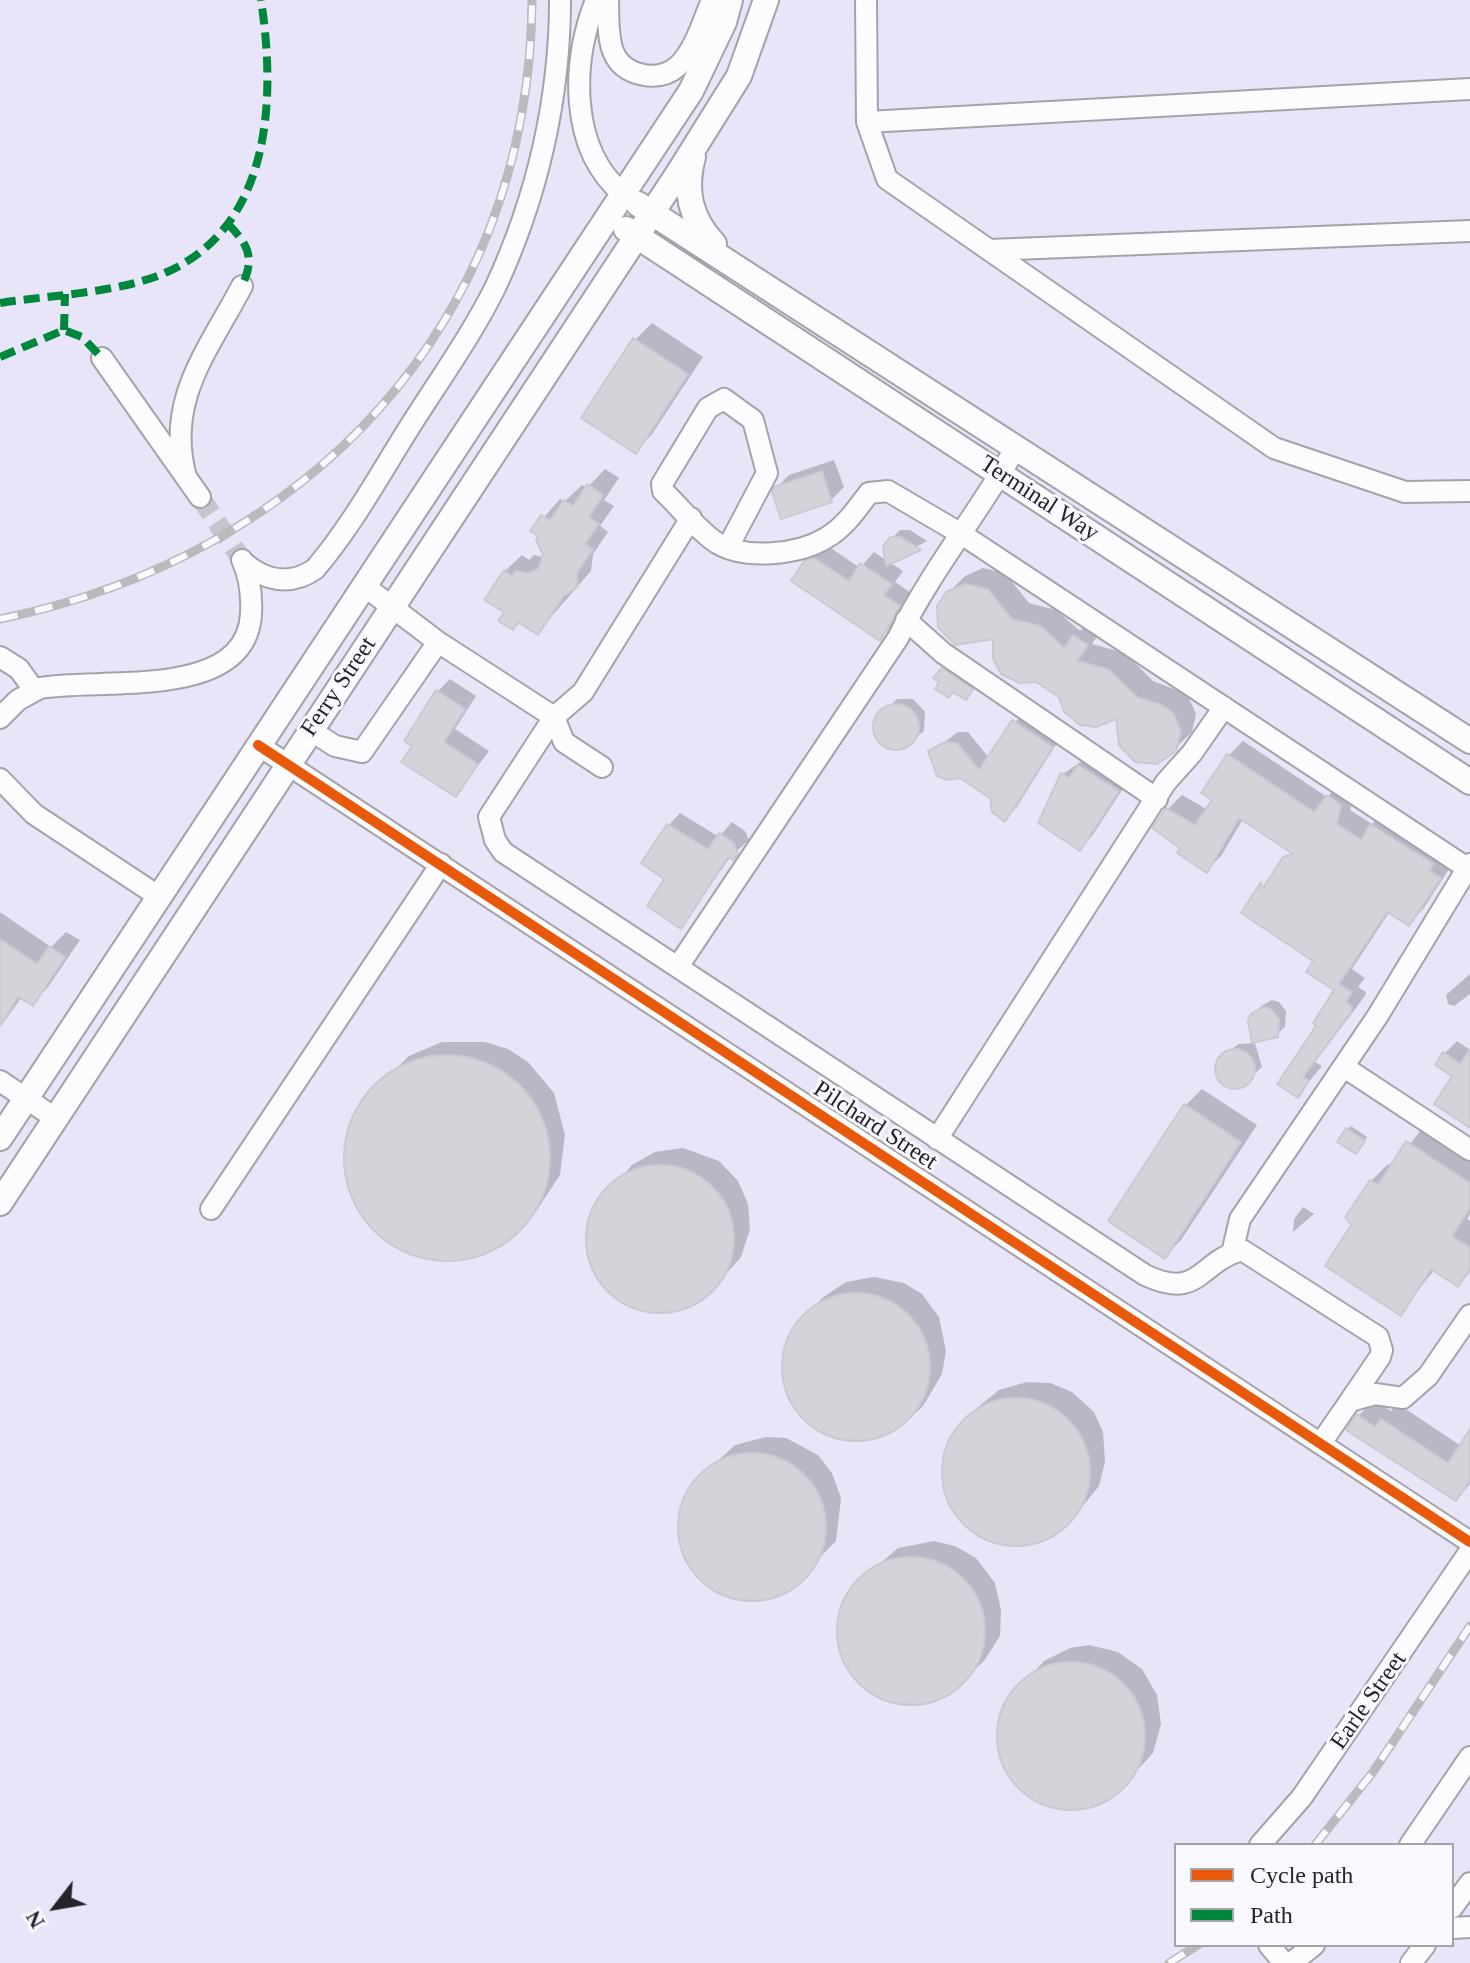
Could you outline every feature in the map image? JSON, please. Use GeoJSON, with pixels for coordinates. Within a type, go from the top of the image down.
{"type":"FeatureCollection","features":[{"type":"Feature","properties":{"kind":"main road","name":"Ferry Street"},"geometry":{"type":"LineString","coordinates":[[0,1138],[691,91],[724,22],[730,0]]}},
{"type":"Feature","properties":{"kind":"main road"},"geometry":{"type":"LineString","coordinates":[[652,213],[739,76],[766,0]]}},
{"type":"Feature","properties":{"kind":"main road"},"geometry":{"type":"LineString","coordinates":[[696,145],[688,175],[689,201],[700,229],[732,264]]}},
{"type":"Feature","properties":{"kind":"main road","name":"Terminal Way"},"geometry":{"type":"LineString","coordinates":[[623,194],[1470,741]]}},
{"type":"Feature","properties":{"kind":"main road","name":"Ferry Street"},"geometry":{"type":"LineString","coordinates":[[0,1203],[652,213]]}},
{"type":"Feature","properties":{"kind":"main road","name":"Terminal Way"},"geometry":{"type":"LineString","coordinates":[[608,216],[1470,782]]}},
{"type":"Feature","properties":{"kind":"street"},"geometry":{"type":"LineString","coordinates":[[0,718],[18,700],[34,690],[61,684],[189,677],[216,667],[241,645],[248,634],[252,605],[241,558],[262,576],[285,580],[304,576],[315,569],[394,453],[494,289],[533,187],[550,118],[558,58],[560,0]]}},
{"type":"Feature","properties":{"kind":"street"},"geometry":{"type":"LineString","coordinates":[[596,0],[579,76],[581,118],[605,175],[623,194]]}},
{"type":"Feature","properties":{"kind":"street"},"geometry":{"type":"LineString","coordinates":[[608,0],[607,35],[615,57],[637,73],[660,76],[680,64],[689,51],[712,0]]}},
{"type":"Feature","properties":{"kind":"street"},"geometry":{"type":"LineString","coordinates":[[866,0],[867,122],[887,179],[1274,448],[1405,492],[1470,491]]}},
{"type":"Feature","properties":{"kind":"street"},"geometry":{"type":"LineString","coordinates":[[867,122],[1470,89]]}},
{"type":"Feature","properties":{"kind":"street"},"geometry":{"type":"LineString","coordinates":[[989,250],[1470,231]]}},
{"type":"Feature","properties":{"kind":"street"},"geometry":{"type":"LineString","coordinates":[[186,477],[178,431],[183,404],[242,286]]}},
{"type":"Feature","properties":{"kind":"street"},"geometry":{"type":"LineString","coordinates":[[102,358],[200,497]]}},
{"type":"Feature","properties":{"kind":"street"},"geometry":{"type":"LineString","coordinates":[[728,547],[767,473],[753,420],[724,399],[708,408],[662,484],[663,491],[717,543],[744,553],[784,551],[824,539],[849,520],[869,493],[888,491],[963,535],[1469,868],[1344,1067],[1240,1219],[1232,1253]]}},
{"type":"Feature","properties":{"kind":"street"},"geometry":{"type":"LineString","coordinates":[[679,965],[906,620],[921,589],[963,535],[1016,447]]}},
{"type":"Feature","properties":{"kind":"street"},"geometry":{"type":"LineString","coordinates":[[691,518],[583,692],[554,717],[489,817],[495,840],[503,852],[679,965],[1105,1249],[1164,1284],[1196,1281],[1232,1253],[1242,1250],[1378,1337],[1380,1357],[1321,1443]]}},
{"type":"Feature","properties":{"kind":"street"},"geometry":{"type":"LineString","coordinates":[[363,585],[438,642],[554,717],[564,742],[602,767]]}},
{"type":"Feature","properties":{"kind":"street"},"geometry":{"type":"LineString","coordinates":[[906,620],[943,653],[1157,799]]}},
{"type":"Feature","properties":{"kind":"street"},"geometry":{"type":"LineString","coordinates":[[310,730],[335,746],[362,752],[438,642]]}},
{"type":"Feature","properties":{"kind":"street"},"geometry":{"type":"LineString","coordinates":[[0,657],[19,669],[34,690]]}},
{"type":"Feature","properties":{"kind":"street"},"geometry":{"type":"LineString","coordinates":[[937,1139],[1157,799],[1224,707]]}},
{"type":"Feature","properties":{"kind":"street","name":"Pilchard Street"},"geometry":{"type":"LineString","coordinates":[[258,745],[1470,1542]]}},
{"type":"Feature","properties":{"kind":"street"},"geometry":{"type":"LineString","coordinates":[[0,779],[34,814],[158,896]]}},
{"type":"Feature","properties":{"kind":"street"},"geometry":{"type":"LineString","coordinates":[[211,1209],[441,864]]}},
{"type":"Feature","properties":{"kind":"street"},"geometry":{"type":"LineString","coordinates":[[1344,1067],[1470,1150]]}},
{"type":"Feature","properties":{"kind":"street"},"geometry":{"type":"LineString","coordinates":[[0,1081],[55,1118]]}},
{"type":"Feature","properties":{"kind":"street"},"geometry":{"type":"LineString","coordinates":[[1350,1401],[1375,1394],[1403,1398],[1428,1376],[1470,1315]]}},
{"type":"Feature","properties":{"kind":"street","name":"Earle Street"},"geometry":{"type":"LineString","coordinates":[[1262,1843],[1302,1797],[1470,1551]]}},
{"type":"Feature","properties":{"kind":"street"},"geometry":{"type":"LineString","coordinates":[[1411,1843],[1470,1757]]}},
{"type":"Feature","properties":{"kind":"street"},"geometry":{"type":"LineString","coordinates":[[1454,1905],[1470,1883]]}},
{"type":"Feature","properties":{"kind":"street"},"geometry":{"type":"LineString","coordinates":[[1271,1947],[1284,1963]]}},
{"type":"Feature","properties":{"kind":"street"},"geometry":{"type":"LineString","coordinates":[[1291,1963],[1311,1947]]}},
{"type":"Feature","properties":{"kind":"street"},"geometry":{"type":"LineString","coordinates":[[1411,1963],[1423,1947]]}},
{"type":"Feature","properties":{"kind":"shaded area"},"geometry":{"type":"Polygon","coordinates":[[[0,0],[1470,0],[1470,1963],[0,1963],[0,0]]]}},
{"type":"Feature","properties":{"kind":"building"},"geometry":{"type":"Polygon","coordinates":[[[633,338],[688,374],[636,454],[581,418],[633,338]]]}},
{"type":"Feature","properties":{"kind":"building"},"geometry":{"type":"Polygon","coordinates":[[[822,471],[832,502],[781,519],[772,492],[774,487],[822,471]]]}},
{"type":"Feature","properties":{"kind":"building"},"geometry":{"type":"Polygon","coordinates":[[[587,484],[603,495],[589,517],[599,524],[585,544],[593,549],[577,573],[577,587],[563,597],[538,635],[518,622],[513,630],[498,621],[504,612],[484,600],[504,570],[512,576],[515,571],[527,573],[538,569],[543,555],[536,540],[538,536],[530,531],[541,515],[550,520],[564,500],[573,506],[587,484]]]}},
{"type":"Feature","properties":{"kind":"building"},"geometry":{"type":"Polygon","coordinates":[[[890,537],[901,537],[921,550],[886,566],[883,546],[890,537]]]}},
{"type":"Feature","properties":{"kind":"building"},"geometry":{"type":"Polygon","coordinates":[[[814,558],[849,581],[860,563],[892,584],[884,595],[900,606],[880,641],[791,581],[804,561],[814,558]]]}},
{"type":"Feature","properties":{"kind":"building"},"geometry":{"type":"Polygon","coordinates":[[[965,584],[988,589],[1012,619],[1040,626],[1064,648],[1073,635],[1088,645],[1077,661],[1108,669],[1137,697],[1162,705],[1174,714],[1181,732],[1176,751],[1157,764],[1135,762],[1119,745],[1116,719],[1096,727],[1080,725],[1064,712],[1059,697],[1036,682],[1020,683],[1001,674],[993,658],[993,639],[955,645],[938,627],[937,606],[946,592],[965,584]]]}},
{"type":"Feature","properties":{"kind":"building"},"geometry":{"type":"Polygon","coordinates":[[[942,668],[973,689],[966,700],[953,692],[949,698],[935,689],[939,682],[933,678],[942,668]]]}},
{"type":"Feature","properties":{"kind":"building"},"geometry":{"type":"Polygon","coordinates":[[[436,690],[465,709],[444,742],[478,764],[456,797],[401,762],[412,746],[404,741],[436,690]]]}},
{"type":"Feature","properties":{"kind":"building"},"geometry":{"type":"Polygon","coordinates":[[[896,704],[912,711],[919,727],[912,743],[896,750],[880,743],[873,727],[880,711],[896,704]]]}},
{"type":"Feature","properties":{"kind":"building"},"geometry":{"type":"Polygon","coordinates":[[[1012,720],[1053,747],[1005,822],[992,812],[990,798],[960,778],[948,780],[937,776],[928,751],[945,742],[957,743],[979,770],[1012,720]]]}},
{"type":"Feature","properties":{"kind":"building"},"geometry":{"type":"Polygon","coordinates":[[[1227,754],[1314,812],[1327,795],[1341,805],[1337,824],[1361,840],[1370,824],[1434,864],[1429,870],[1441,878],[1409,926],[1387,912],[1339,984],[1352,992],[1346,1002],[1352,1007],[1351,1012],[1303,1077],[1309,1081],[1298,1098],[1277,1084],[1316,1026],[1313,1023],[1334,990],[1306,972],[1313,961],[1241,913],[1261,882],[1263,888],[1283,857],[1293,854],[1239,818],[1207,873],[1177,853],[1180,848],[1152,828],[1166,808],[1195,825],[1212,800],[1201,793],[1227,754]]]}},
{"type":"Feature","properties":{"kind":"building"},"geometry":{"type":"Polygon","coordinates":[[[1078,765],[1119,791],[1080,851],[1038,823],[1061,773],[1069,778],[1078,765]]]}},
{"type":"Feature","properties":{"kind":"building"},"geometry":{"type":"Polygon","coordinates":[[[667,824],[708,849],[719,833],[734,843],[738,854],[733,860],[728,857],[681,929],[647,906],[664,879],[641,863],[667,824]]]}},
{"type":"Feature","properties":{"kind":"building"},"geometry":{"type":"Polygon","coordinates":[[[0,939],[37,964],[49,946],[65,957],[33,1006],[18,997],[0,1026],[0,939]]]}},
{"type":"Feature","properties":{"kind":"building"},"geometry":{"type":"Polygon","coordinates":[[[1263,1007],[1271,1009],[1279,1019],[1278,1037],[1252,1043],[1248,1021],[1251,1014],[1263,1007]]]}},
{"type":"Feature","properties":{"kind":"building"},"geometry":{"type":"Polygon","coordinates":[[[1235,1049],[1249,1055],[1255,1069],[1249,1083],[1235,1089],[1221,1083],[1215,1069],[1221,1055],[1235,1049]]]}},
{"type":"Feature","properties":{"kind":"building"},"geometry":{"type":"Polygon","coordinates":[[[1470,1049],[1470,1128],[1434,1104],[1452,1076],[1435,1065],[1443,1052],[1460,1064],[1470,1049]]]}},
{"type":"Feature","properties":{"kind":"building"},"geometry":{"type":"Polygon","coordinates":[[[447,1055],[486,1063],[520,1085],[542,1119],[550,1158],[542,1197],[520,1231],[486,1253],[447,1261],[408,1253],[374,1231],[352,1197],[344,1158],[352,1119],[374,1085],[408,1063],[447,1055]]]}},
{"type":"Feature","properties":{"kind":"building"},"geometry":{"type":"Polygon","coordinates":[[[1184,1104],[1241,1142],[1165,1259],[1108,1221],[1184,1104]]]}},
{"type":"Feature","properties":{"kind":"building"},"geometry":{"type":"Polygon","coordinates":[[[1346,1128],[1365,1141],[1356,1154],[1337,1142],[1346,1128]]]}},
{"type":"Feature","properties":{"kind":"building"},"geometry":{"type":"Polygon","coordinates":[[[1406,1141],[1470,1183],[1470,1208],[1452,1236],[1470,1248],[1470,1269],[1458,1287],[1431,1269],[1401,1316],[1325,1266],[1351,1225],[1345,1217],[1370,1180],[1378,1185],[1406,1141]]]}},
{"type":"Feature","properties":{"kind":"building"},"geometry":{"type":"Polygon","coordinates":[[[660,1165],[688,1170],[713,1186],[729,1211],[734,1239],[729,1267],[713,1292],[688,1308],[660,1313],[632,1308],[607,1292],[591,1267],[586,1239],[591,1211],[607,1186],[632,1170],[660,1165]]]}},
{"type":"Feature","properties":{"kind":"building"},"geometry":{"type":"Polygon","coordinates":[[[856,1293],[885,1298],[909,1314],[925,1338],[930,1367],[925,1396],[909,1420],[885,1436],[856,1441],[827,1436],[803,1420],[787,1396],[782,1367],[787,1338],[803,1314],[827,1298],[856,1293]]]}},
{"type":"Feature","properties":{"kind":"building"},"geometry":{"type":"Polygon","coordinates":[[[1016,1398],[1044,1403],[1069,1419],[1085,1444],[1090,1472],[1085,1500],[1069,1525],[1044,1541],[1016,1546],[988,1541],[963,1525],[947,1500],[942,1472],[947,1444],[963,1419],[988,1403],[1016,1398]]]}},
{"type":"Feature","properties":{"kind":"building"},"geometry":{"type":"Polygon","coordinates":[[[1357,1414],[1375,1427],[1381,1419],[1448,1463],[1470,1429],[1470,1480],[1456,1501],[1346,1430],[1357,1414]]]}},
{"type":"Feature","properties":{"kind":"building"},"geometry":{"type":"Polygon","coordinates":[[[752,1453],[780,1458],[805,1474],[821,1499],[826,1527],[821,1555],[805,1580],[780,1596],[752,1601],[724,1596],[699,1580],[683,1555],[678,1527],[683,1499],[699,1474],[724,1458],[752,1453]]]}},
{"type":"Feature","properties":{"kind":"building"},"geometry":{"type":"Polygon","coordinates":[[[911,1557],[940,1562],[964,1578],[980,1602],[985,1631],[980,1660],[964,1684],[940,1700],[911,1705],[882,1700],[858,1684],[842,1660],[837,1631],[842,1602],[858,1578],[882,1562],[911,1557]]]}},
{"type":"Feature","properties":{"kind":"building"},"geometry":{"type":"Polygon","coordinates":[[[1071,1662],[1099,1667],[1124,1683],[1140,1708],[1145,1736],[1140,1764],[1124,1789],[1099,1805],[1071,1810],[1043,1805],[1018,1789],[1002,1764],[997,1736],[1002,1708],[1018,1683],[1043,1667],[1071,1662]]]}},
{"type":"Feature","properties":{"kind":"tunnel"},"geometry":{"type":"LineString","coordinates":[[200,497],[238,554]]}},
{"type":"Feature","properties":{"kind":"railway"},"geometry":{"type":"LineString","coordinates":[[0,619],[111,588],[213,541],[303,481],[381,407],[444,321],[491,224],[521,117],[532,0]]}},
{"type":"Feature","properties":{"kind":"railway"},"geometry":{"type":"LineString","coordinates":[[1317,1843],[1373,1772],[1470,1626]]}},
{"type":"Feature","properties":{"kind":"railway"},"geometry":{"type":"LineString","coordinates":[[1169,1963],[1195,1947]]}},
{"type":"Feature","properties":{"kind":"marked path"},"geometry":{"type":"LineString","coordinates":[[0,303],[107,289],[148,279],[167,272],[202,251],[228,223],[247,191],[259,155],[266,117],[266,38],[261,0]]}},
{"type":"Feature","properties":{"kind":"marked path"},"geometry":{"type":"LineString","coordinates":[[228,224],[248,252],[248,267],[242,286]]}},
{"type":"Feature","properties":{"kind":"marked path"},"geometry":{"type":"LineString","coordinates":[[64,330],[65,294]]}},
{"type":"Feature","properties":{"kind":"marked path"},"geometry":{"type":"LineString","coordinates":[[0,357],[64,330],[82,337],[102,358]]}},
{"type":"Feature","properties":{"kind":"cycle path"},"geometry":{"type":"LineString","coordinates":[[258,745],[1470,1542]]}}]}
